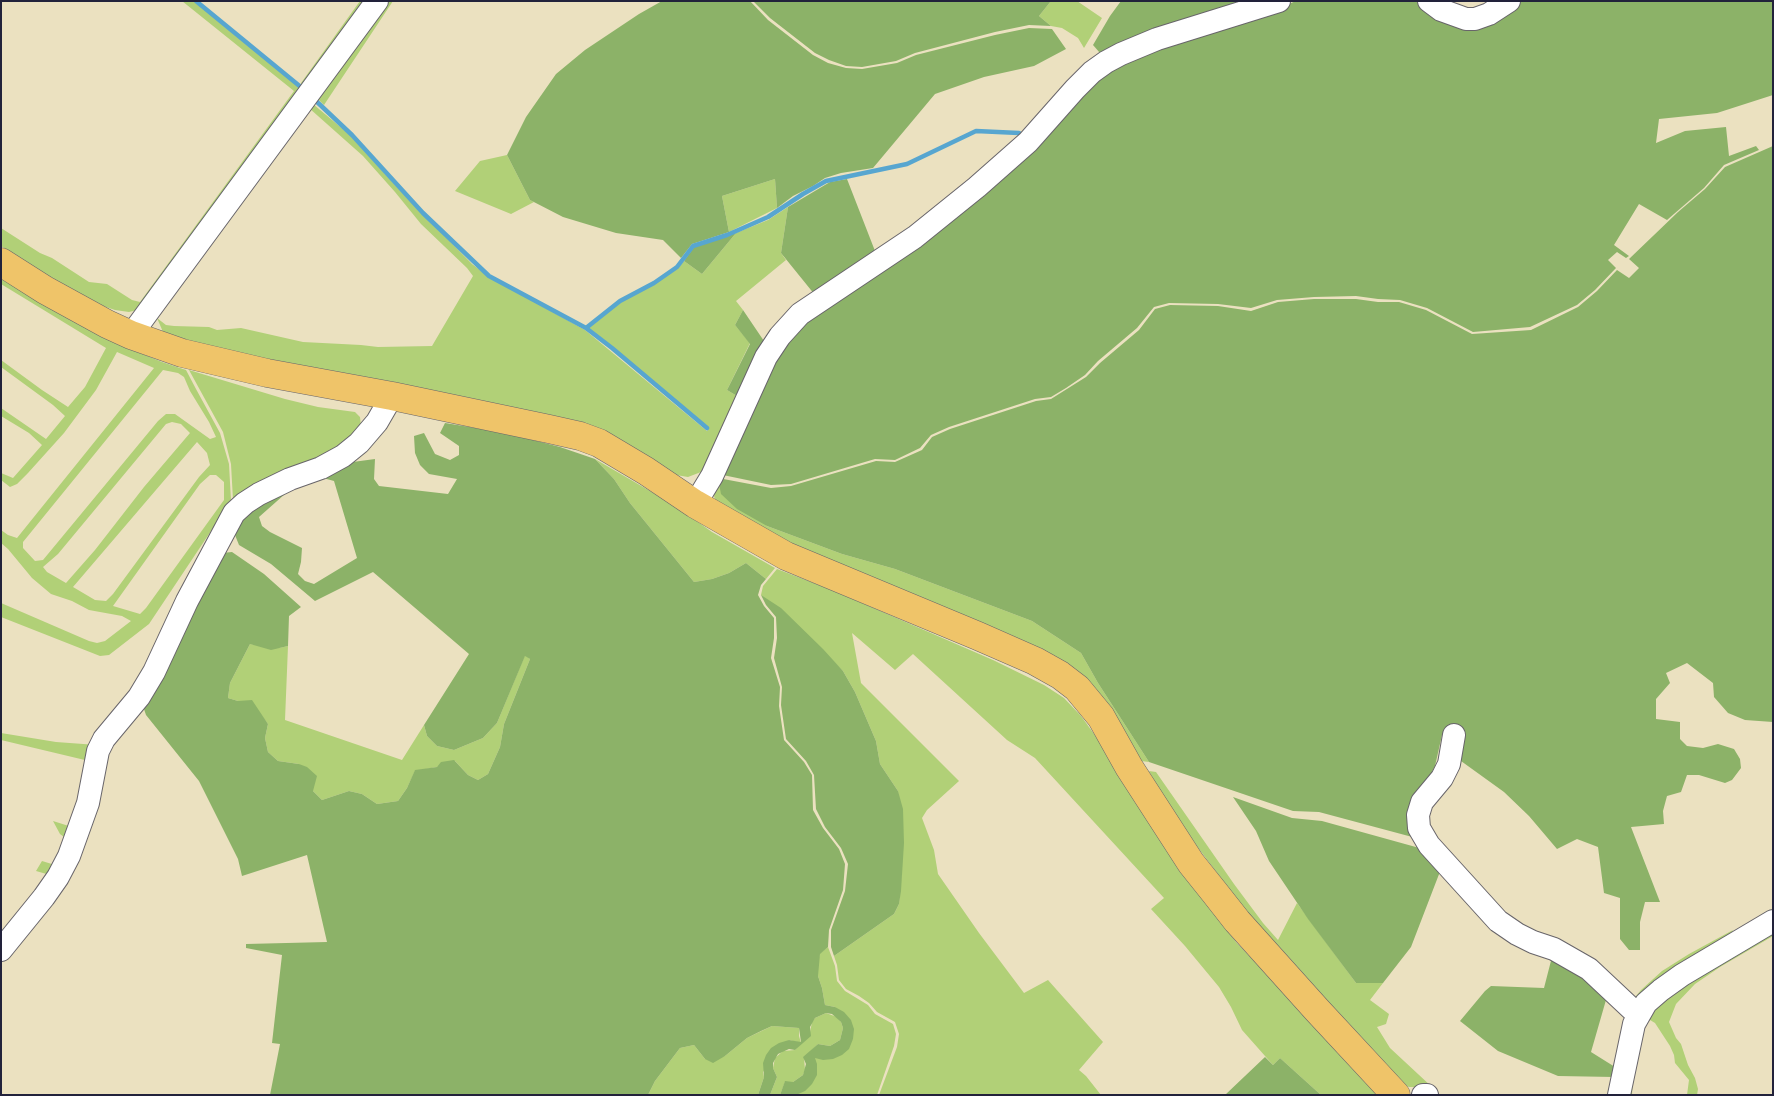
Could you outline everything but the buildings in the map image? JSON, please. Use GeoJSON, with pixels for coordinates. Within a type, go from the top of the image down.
{"type":"FeatureCollection","features":[{"type":"Feature","properties":{"kind":"main road"},"geometry":{"type":"LineString","coordinates":[[1,262],[80,310],[131,335],[182,353],[226,364],[392,396],[580,436],[598,443],[646,470],[695,504],[786,556],[978,636],[1035,661],[1060,675],[1077,688],[1101,717],[1129,767],[1191,863],[1237,921],[1396,1095]]}},
{"type":"Feature","properties":{"kind":"street"},"geometry":{"type":"LineString","coordinates":[[131,335],[377,1]]}},
{"type":"Feature","properties":{"kind":"street"},"geometry":{"type":"LineString","coordinates":[[695,504],[712,476],[766,357],[780,336],[800,314],[914,237],[977,187],[1028,142],[1075,89],[1092,72],[1106,62],[1156,39],[1279,1]]}},
{"type":"Feature","properties":{"kind":"street"},"geometry":{"type":"LineString","coordinates":[[1429,1],[1441,10],[1466,19],[1475,19],[1489,14],[1509,1]]}},
{"type":"Feature","properties":{"kind":"street"},"geometry":{"type":"LineString","coordinates":[[1,950],[58,877],[69,856],[88,803],[98,751],[104,739],[139,697],[154,672],[187,601],[234,513],[258,494],[321,468],[360,443],[377,422],[392,396]]}},
{"type":"Feature","properties":{"kind":"street"},"geometry":{"type":"LineString","coordinates":[[1454,736],[1449,764],[1442,778],[1422,802],[1418,815],[1419,828],[1428,845],[1498,921],[1517,934],[1554,949],[1589,969],[1638,1015]]}},
{"type":"Feature","properties":{"kind":"street"},"geometry":{"type":"LineString","coordinates":[[1619,1095],[1630,1034],[1638,1015],[1646,1003],[1668,985],[1773,921]]}},
{"type":"Feature","properties":{"kind":"green space"},"geometry":{"type":"Polygon","coordinates":[[[182,1],[194,1],[302,88],[301,83],[360,1],[368,1],[137,310],[129,312],[115,310],[103,306],[44,274],[1,246],[1,228],[89,282],[107,284],[132,300],[140,302],[294,91],[182,1]]]}},
{"type":"Feature","properties":{"kind":"green space"},"geometry":{"type":"Polygon","coordinates":[[[386,1],[393,1],[324,105],[317,98],[386,1]]]}},
{"type":"Feature","properties":{"kind":"green space"},"geometry":{"type":"Polygon","coordinates":[[[662,1],[750,1],[768,20],[813,55],[828,63],[846,68],[862,69],[897,63],[916,55],[1029,28],[1052,29],[1066,49],[1034,66],[984,77],[935,94],[873,168],[841,173],[825,178],[793,196],[777,208],[775,179],[722,196],[729,232],[692,244],[681,258],[663,240],[616,233],[563,217],[530,200],[507,155],[526,117],[556,74],[585,50],[662,1]]]}},
{"type":"Feature","properties":{"kind":"green space"},"geometry":{"type":"Polygon","coordinates":[[[753,1],[1051,1],[1039,16],[1051,26],[1029,25],[915,53],[896,61],[862,67],[846,66],[815,53],[770,18],[753,1]]]}},
{"type":"Feature","properties":{"kind":"green space"},"geometry":{"type":"Polygon","coordinates":[[[1051,1],[1077,1],[1102,18],[1084,48],[1078,38],[1062,28],[1051,26],[1039,16],[1051,1]]]}},
{"type":"Feature","properties":{"kind":"green space"},"geometry":{"type":"Polygon","coordinates":[[[1121,1],[1263,1],[1100,53],[1093,45],[1121,1]]]}},
{"type":"Feature","properties":{"kind":"green space"},"geometry":{"type":"Polygon","coordinates":[[[1296,1],[1419,1],[1434,13],[1520,1],[1773,1],[1773,95],[1717,113],[1659,119],[1656,143],[1685,131],[1726,127],[1729,156],[1756,146],[1759,150],[1724,165],[1704,188],[1667,220],[1639,204],[1614,245],[1629,256],[1626,258],[1617,252],[1608,260],[1616,268],[1595,290],[1577,305],[1530,327],[1473,332],[1427,308],[1400,300],[1356,296],[1277,300],[1251,308],[1218,304],[1169,303],[1154,307],[1137,328],[1098,361],[1085,375],[1051,397],[1035,399],[949,427],[931,435],[920,448],[895,460],[875,459],[791,484],[771,485],[718,474],[774,361],[794,331],[1068,105],[1130,57],[1265,14],[1296,1]]]}},
{"type":"Feature","properties":{"kind":"green space"},"geometry":{"type":"Polygon","coordinates":[[[313,104],[350,135],[397,187],[472,264],[488,276],[585,330],[707,431],[709,428],[588,328],[621,302],[656,283],[678,268],[684,261],[702,274],[736,233],[768,220],[788,207],[781,253],[786,260],[736,301],[743,310],[735,325],[750,343],[727,390],[742,399],[706,467],[701,472],[688,477],[670,474],[612,442],[215,353],[163,332],[157,318],[166,325],[209,327],[217,330],[241,328],[303,342],[378,347],[432,346],[473,276],[421,224],[363,156],[309,108],[313,104]]]}},
{"type":"Feature","properties":{"kind":"green space"},"geometry":{"type":"Polygon","coordinates":[[[1773,146],[1773,722],[1745,720],[1728,713],[1714,697],[1713,683],[1687,663],[1666,673],[1670,683],[1656,699],[1656,719],[1680,722],[1680,739],[1687,746],[1703,748],[1718,744],[1734,749],[1740,759],[1741,768],[1732,780],[1725,783],[1699,775],[1687,775],[1681,792],[1667,796],[1663,811],[1664,824],[1631,827],[1660,902],[1645,902],[1640,922],[1640,950],[1629,950],[1620,939],[1620,898],[1604,893],[1598,847],[1577,839],[1557,849],[1529,816],[1504,792],[1461,761],[1464,737],[1455,732],[1442,735],[1435,766],[1421,794],[1416,838],[1319,812],[1293,811],[1149,762],[1081,653],[1032,621],[895,569],[842,554],[767,526],[737,509],[721,494],[718,478],[771,488],[791,486],[876,461],[895,462],[922,450],[932,437],[950,429],[1036,401],[1051,399],[1086,377],[1139,330],[1155,309],[1170,305],[1218,306],[1251,311],[1278,302],[1314,299],[1356,299],[1399,302],[1426,310],[1472,334],[1531,330],[1578,307],[1617,270],[1629,278],[1639,268],[1629,259],[1705,189],[1725,167],[1773,146]]]}},
{"type":"Feature","properties":{"kind":"green space"},"geometry":{"type":"Polygon","coordinates":[[[507,155],[530,200],[534,202],[511,214],[455,191],[480,161],[507,155]]]}},
{"type":"Feature","properties":{"kind":"green space"},"geometry":{"type":"Polygon","coordinates":[[[775,179],[777,208],[729,232],[722,196],[775,179]]]}},
{"type":"Feature","properties":{"kind":"green space"},"geometry":{"type":"Polygon","coordinates":[[[847,179],[875,251],[815,295],[781,253],[788,207],[830,182],[847,179]]]}},
{"type":"Feature","properties":{"kind":"green space"},"geometry":{"type":"Polygon","coordinates":[[[736,233],[702,274],[684,261],[694,247],[736,233]]]}},
{"type":"Feature","properties":{"kind":"green space"},"geometry":{"type":"Polygon","coordinates":[[[1,277],[116,343],[186,370],[220,433],[229,464],[231,501],[149,624],[109,655],[100,656],[1,617],[1,603],[97,643],[105,641],[131,621],[122,616],[89,610],[72,601],[51,594],[32,578],[1,543],[1,530],[17,538],[154,368],[117,352],[96,390],[64,433],[17,484],[10,487],[1,480],[1,473],[13,478],[42,445],[29,433],[1,416],[1,408],[46,439],[65,416],[1,367],[1,360],[68,407],[85,387],[106,348],[1,284],[1,277]],[[163,370],[23,542],[23,548],[35,561],[43,560],[158,421],[166,414],[175,414],[210,439],[216,437],[184,377],[178,373],[163,370]],[[172,422],[166,424],[58,554],[43,567],[47,572],[66,583],[190,433],[181,424],[172,422]],[[197,442],[73,587],[95,600],[106,601],[113,594],[199,477],[210,465],[207,453],[197,442]],[[210,475],[200,484],[113,606],[140,614],[224,500],[224,482],[216,475],[210,475]]]}},
{"type":"Feature","properties":{"kind":"green space"},"geometry":{"type":"Polygon","coordinates":[[[743,310],[768,347],[742,399],[727,390],[750,344],[735,325],[743,310]]]}},
{"type":"Feature","properties":{"kind":"green space"},"geometry":{"type":"Polygon","coordinates":[[[189,370],[285,399],[318,407],[355,412],[360,417],[361,426],[354,442],[233,500],[231,464],[223,432],[189,370]]]}},
{"type":"Feature","properties":{"kind":"green space"},"geometry":{"type":"Polygon","coordinates":[[[445,423],[506,433],[560,447],[595,459],[614,479],[630,503],[694,582],[712,579],[729,573],[746,563],[766,579],[761,585],[758,595],[774,618],[771,658],[780,687],[779,706],[784,740],[804,762],[812,775],[813,810],[823,828],[839,849],[845,864],[843,890],[829,930],[828,947],[820,954],[818,976],[825,1005],[835,1007],[844,1012],[851,1020],[854,1029],[853,1039],[849,1049],[842,1055],[833,1059],[823,1060],[815,1058],[817,1075],[805,1091],[796,1095],[780,1095],[785,1081],[793,1082],[803,1075],[806,1064],[803,1057],[818,1044],[830,1046],[840,1040],[843,1028],[841,1022],[832,1014],[826,1013],[815,1018],[810,1027],[811,1036],[795,1050],[789,1049],[778,1054],[773,1063],[777,1077],[770,1095],[758,1095],[764,1077],[763,1063],[766,1055],[771,1048],[779,1043],[789,1040],[801,1042],[799,1028],[772,1026],[747,1038],[713,1063],[705,1059],[694,1045],[680,1048],[655,1081],[648,1095],[270,1095],[280,1044],[272,1043],[282,955],[246,948],[246,944],[327,942],[307,855],[242,876],[238,859],[199,781],[146,715],[143,706],[222,553],[232,552],[264,574],[301,607],[289,616],[288,646],[271,650],[250,644],[230,683],[228,698],[238,701],[252,700],[268,724],[265,738],[268,752],[278,761],[307,767],[317,776],[313,791],[322,800],[349,791],[362,794],[377,804],[398,801],[407,788],[415,770],[437,767],[441,762],[454,760],[468,775],[478,780],[488,774],[500,747],[504,724],[530,659],[525,656],[497,723],[483,738],[454,750],[437,746],[427,736],[424,725],[469,654],[373,572],[315,601],[271,564],[239,545],[235,535],[236,525],[242,514],[285,494],[259,517],[262,526],[270,532],[302,548],[298,574],[305,581],[314,584],[357,558],[334,481],[312,475],[338,464],[375,459],[374,479],[379,486],[448,494],[457,479],[429,474],[420,465],[415,453],[414,436],[424,433],[435,454],[450,460],[459,455],[459,446],[440,433],[445,423]]]}},
{"type":"Feature","properties":{"kind":"green space"},"geometry":{"type":"Polygon","coordinates":[[[595,459],[674,505],[712,532],[775,568],[766,579],[746,563],[729,573],[712,579],[694,582],[630,503],[614,479],[595,459]]]}},
{"type":"Feature","properties":{"kind":"green space"},"geometry":{"type":"Polygon","coordinates":[[[718,478],[767,526],[842,554],[895,569],[1032,621],[1081,653],[1149,762],[1141,761],[1104,701],[775,538],[716,502],[714,496],[718,478]]]}},
{"type":"Feature","properties":{"kind":"green space"},"geometry":{"type":"Polygon","coordinates":[[[777,569],[832,590],[993,660],[1044,685],[1064,698],[1081,716],[1113,760],[1214,913],[1236,942],[1381,1095],[1321,1095],[1280,1058],[1273,1065],[1242,1030],[1219,987],[1151,909],[1164,898],[1035,758],[1007,740],[913,654],[895,670],[852,633],[861,683],[959,781],[927,810],[922,818],[934,850],[938,874],[1024,993],[1048,980],[1103,1042],[1079,1070],[1101,1095],[879,1095],[897,1047],[899,1034],[895,1022],[877,1012],[869,1003],[846,989],[839,980],[834,956],[894,914],[899,904],[902,868],[898,791],[880,764],[876,741],[855,692],[843,671],[761,595],[763,586],[777,569]]]}},
{"type":"Feature","properties":{"kind":"green space"},"geometry":{"type":"Polygon","coordinates":[[[761,595],[781,608],[843,671],[855,692],[876,741],[880,764],[898,791],[903,809],[904,843],[899,904],[894,914],[834,956],[831,947],[831,930],[845,891],[848,864],[841,848],[825,827],[816,809],[814,775],[806,761],[786,739],[781,705],[782,687],[774,658],[777,638],[776,617],[766,605],[761,595]]]}},
{"type":"Feature","properties":{"kind":"green space"},"geometry":{"type":"Polygon","coordinates":[[[250,644],[279,648],[288,646],[285,720],[402,760],[424,725],[427,736],[437,746],[454,750],[483,738],[497,723],[525,655],[530,659],[504,724],[500,747],[488,774],[478,780],[468,775],[455,761],[415,771],[398,801],[377,804],[362,794],[349,791],[322,800],[313,791],[299,764],[278,761],[268,752],[265,738],[268,724],[261,715],[238,701],[228,698],[230,683],[250,644]]]}},
{"type":"Feature","properties":{"kind":"green space"},"geometry":{"type":"Polygon","coordinates":[[[1,733],[56,742],[97,745],[74,840],[50,875],[36,871],[42,861],[55,865],[68,840],[60,834],[53,821],[72,827],[89,761],[1,740],[1,733]]]}},
{"type":"Feature","properties":{"kind":"green space"},"geometry":{"type":"Polygon","coordinates":[[[1149,771],[1156,772],[1234,884],[1278,940],[1297,903],[1356,983],[1383,983],[1370,1000],[1389,1014],[1386,1024],[1377,1027],[1390,1048],[1432,1087],[1409,1087],[1405,1085],[1261,931],[1196,845],[1149,771]]]}},
{"type":"Feature","properties":{"kind":"green space"},"geometry":{"type":"Polygon","coordinates":[[[1233,797],[1292,818],[1322,821],[1423,849],[1441,869],[1411,947],[1383,983],[1356,983],[1308,919],[1269,861],[1256,831],[1233,797]]]}},
{"type":"Feature","properties":{"kind":"green space"},"geometry":{"type":"Polygon","coordinates":[[[1773,927],[1773,936],[1695,984],[1676,1004],[1669,1022],[1676,1038],[1681,1044],[1688,1065],[1695,1078],[1698,1089],[1697,1095],[1687,1095],[1689,1080],[1675,1063],[1670,1046],[1655,1023],[1650,1020],[1645,1022],[1641,1031],[1633,1076],[1632,1095],[1628,1095],[1636,1031],[1648,1009],[1663,995],[1696,973],[1773,927]]]}},
{"type":"Feature","properties":{"kind":"green space"},"geometry":{"type":"Polygon","coordinates":[[[1733,930],[1728,938],[1632,1001],[1662,971],[1733,930]]]}},
{"type":"Feature","properties":{"kind":"green space"},"geometry":{"type":"Polygon","coordinates":[[[828,947],[835,966],[837,981],[845,991],[868,1005],[875,1014],[893,1024],[896,1034],[894,1046],[877,1095],[796,1095],[815,1057],[853,1039],[835,1007],[825,1005],[818,976],[818,962],[820,953],[828,947]]]}},
{"type":"Feature","properties":{"kind":"green space"},"geometry":{"type":"Polygon","coordinates":[[[1553,953],[1608,993],[1591,1052],[1615,1067],[1614,1077],[1558,1076],[1498,1051],[1460,1021],[1491,986],[1544,988],[1553,953]]]}},
{"type":"Feature","properties":{"kind":"green space"},"geometry":{"type":"Polygon","coordinates":[[[826,1013],[837,1017],[841,1022],[843,1028],[840,1040],[830,1046],[818,1044],[804,1058],[805,1070],[803,1075],[793,1082],[785,1082],[780,1095],[770,1095],[777,1077],[773,1068],[775,1058],[783,1051],[795,1050],[810,1032],[815,1018],[826,1013]]]}},
{"type":"Feature","properties":{"kind":"green space"},"geometry":{"type":"Polygon","coordinates":[[[772,1026],[799,1028],[801,1043],[789,1040],[763,1072],[764,1077],[758,1095],[648,1095],[655,1081],[680,1048],[694,1045],[705,1059],[725,1056],[747,1038],[772,1026]]]}},
{"type":"Feature","properties":{"kind":"green space"},"geometry":{"type":"Polygon","coordinates":[[[1265,1057],[1273,1065],[1280,1058],[1321,1095],[1225,1095],[1265,1057]]]}},
{"type":"Feature","properties":{"kind":"waterway"},"geometry":{"type":"LineString","coordinates":[[196,1],[302,88]]}},
{"type":"Feature","properties":{"kind":"waterway"},"geometry":{"type":"LineString","coordinates":[[315,100],[352,135],[423,213],[489,276],[586,328],[707,428]]}},
{"type":"Feature","properties":{"kind":"waterway"},"geometry":{"type":"LineString","coordinates":[[586,328],[620,301],[654,283],[677,267],[693,246],[727,235],[768,217],[826,181],[907,164],[976,131],[1019,133]]}}]}
